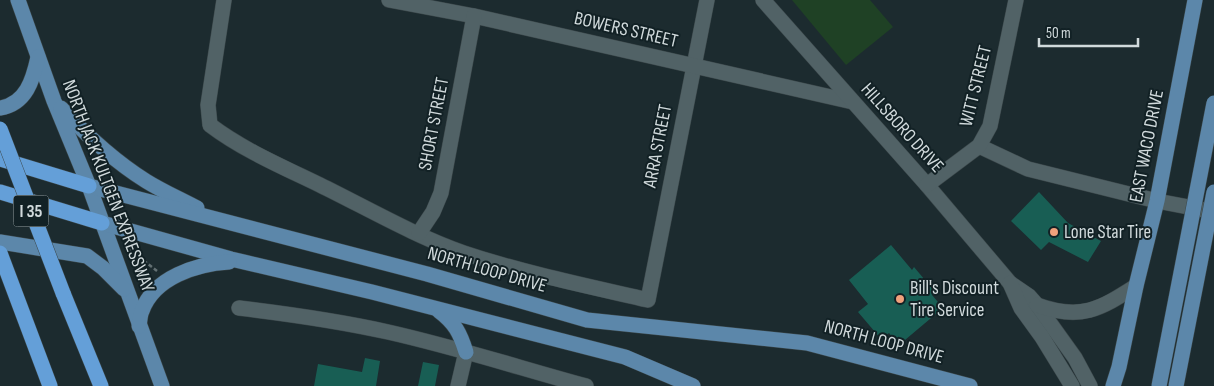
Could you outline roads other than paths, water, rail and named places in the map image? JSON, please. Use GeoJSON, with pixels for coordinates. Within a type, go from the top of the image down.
{"type":"FeatureCollection","features":[{"type":"Feature","properties":{"kind":"highway","name":"I 35"},"geometry":{"type":"LineString","coordinates":[[0,129],[101,386]]}},
{"type":"Feature","properties":{"kind":"highway","name":"NORTH LOOP DRIVE"},"geometry":{"type":"LineString","coordinates":[[0,159],[89,186]]}},
{"type":"Feature","properties":{"kind":"highway"},"geometry":{"type":"LineString","coordinates":[[0,192],[102,223]]}},
{"type":"Feature","properties":{"kind":"highway"},"geometry":{"type":"LineString","coordinates":[[0,254],[50,386]]}},
{"type":"Feature","properties":{"kind":"main road","name":"NORTH JACK KULTGEN EXPRESSWAY"},"geometry":{"type":"LineString","coordinates":[[18,0],[54,101],[89,186],[162,386]]}},
{"type":"Feature","properties":{"kind":"main road","name":"EAST WACO DRIVE"},"geometry":{"type":"LineString","coordinates":[[1113,386],[1158,201],[1194,0]]}},
{"type":"Feature","properties":{"kind":"main road"},"geometry":{"type":"LineString","coordinates":[[0,108],[20,100],[32,84],[38,57]]}},
{"type":"Feature","properties":{"kind":"main road"},"geometry":{"type":"LineString","coordinates":[[54,101],[86,135],[118,161],[146,180],[223,221]]}},
{"type":"Feature","properties":{"kind":"main road"},"geometry":{"type":"LineString","coordinates":[[1159,386],[1214,103]]}},
{"type":"Feature","properties":{"kind":"main road","name":"NORTH LOOP DRIVE"},"geometry":{"type":"LineString","coordinates":[[89,186],[426,274],[587,320],[807,343],[970,386]]}},
{"type":"Feature","properties":{"kind":"main road"},"geometry":{"type":"LineString","coordinates":[[1176,386],[1214,192]]}},
{"type":"Feature","properties":{"kind":"main road"},"geometry":{"type":"LineString","coordinates":[[102,223],[240,261],[436,308],[625,357],[692,386]]}},
{"type":"Feature","properties":{"kind":"main road"},"geometry":{"type":"LineString","coordinates":[[0,242],[87,256],[103,268],[127,292]]}},
{"type":"Feature","properties":{"kind":"main road"},"geometry":{"type":"LineString","coordinates":[[139,326],[141,311],[150,296],[164,283],[186,270],[202,265],[240,261]]}},
{"type":"Feature","properties":{"kind":"main road"},"geometry":{"type":"LineString","coordinates":[[436,308],[451,320],[460,334],[466,352]]}},
{"type":"Feature","properties":{"kind":"street","name":"NORTH LOOP DRIVE"},"geometry":{"type":"LineString","coordinates":[[224,0],[208,105],[210,125],[224,136],[418,233],[463,252],[554,278],[648,300]]}},
{"type":"Feature","properties":{"kind":"street","name":"BOWERS STREET"},"geometry":{"type":"LineString","coordinates":[[389,0],[474,16],[853,102]]}},
{"type":"Feature","properties":{"kind":"street","name":"ARRA STREET"},"geometry":{"type":"LineString","coordinates":[[648,300],[707,0]]}},
{"type":"Feature","properties":{"kind":"street","name":"HILLSBORO DRIVE"},"geometry":{"type":"LineString","coordinates":[[763,0],[927,185],[1010,283],[1029,296],[1037,305],[1075,358],[1090,386]]}},
{"type":"Feature","properties":{"kind":"street","name":"WITT STREET"},"geometry":{"type":"LineString","coordinates":[[927,185],[979,146],[990,126],[1016,0]]}},
{"type":"Feature","properties":{"kind":"street","name":"SHORT STREET"},"geometry":{"type":"LineString","coordinates":[[418,233],[433,212],[441,194],[474,16]]}},
{"type":"Feature","properties":{"kind":"street"},"geometry":{"type":"LineString","coordinates":[[979,146],[1028,169],[1158,201],[1214,212]]}},
{"type":"Feature","properties":{"kind":"street","name":"HILLSBORO DRIVE"},"geometry":{"type":"LineString","coordinates":[[1010,283],[1020,308],[1042,337],[1072,386]]}},
{"type":"Feature","properties":{"kind":"street"},"geometry":{"type":"LineString","coordinates":[[1037,305],[1052,311],[1082,313],[1105,306],[1136,286]]}},
{"type":"Feature","properties":{"kind":"street"},"geometry":{"type":"LineString","coordinates":[[239,308],[306,316],[388,332],[585,386]]}},
{"type":"Feature","properties":{"kind":"street"},"geometry":{"type":"LineString","coordinates":[[458,386],[466,352]]}},
{"type":"Feature","properties":{"kind":"place","name":"Lone Star Tire"},"geometry":{"type":"Point","coordinates":[1054,232]}},
{"type":"Feature","properties":{"kind":"place","name":"Bill's Discount Tire Service"},"geometry":{"type":"Point","coordinates":[900,299]}}]}
